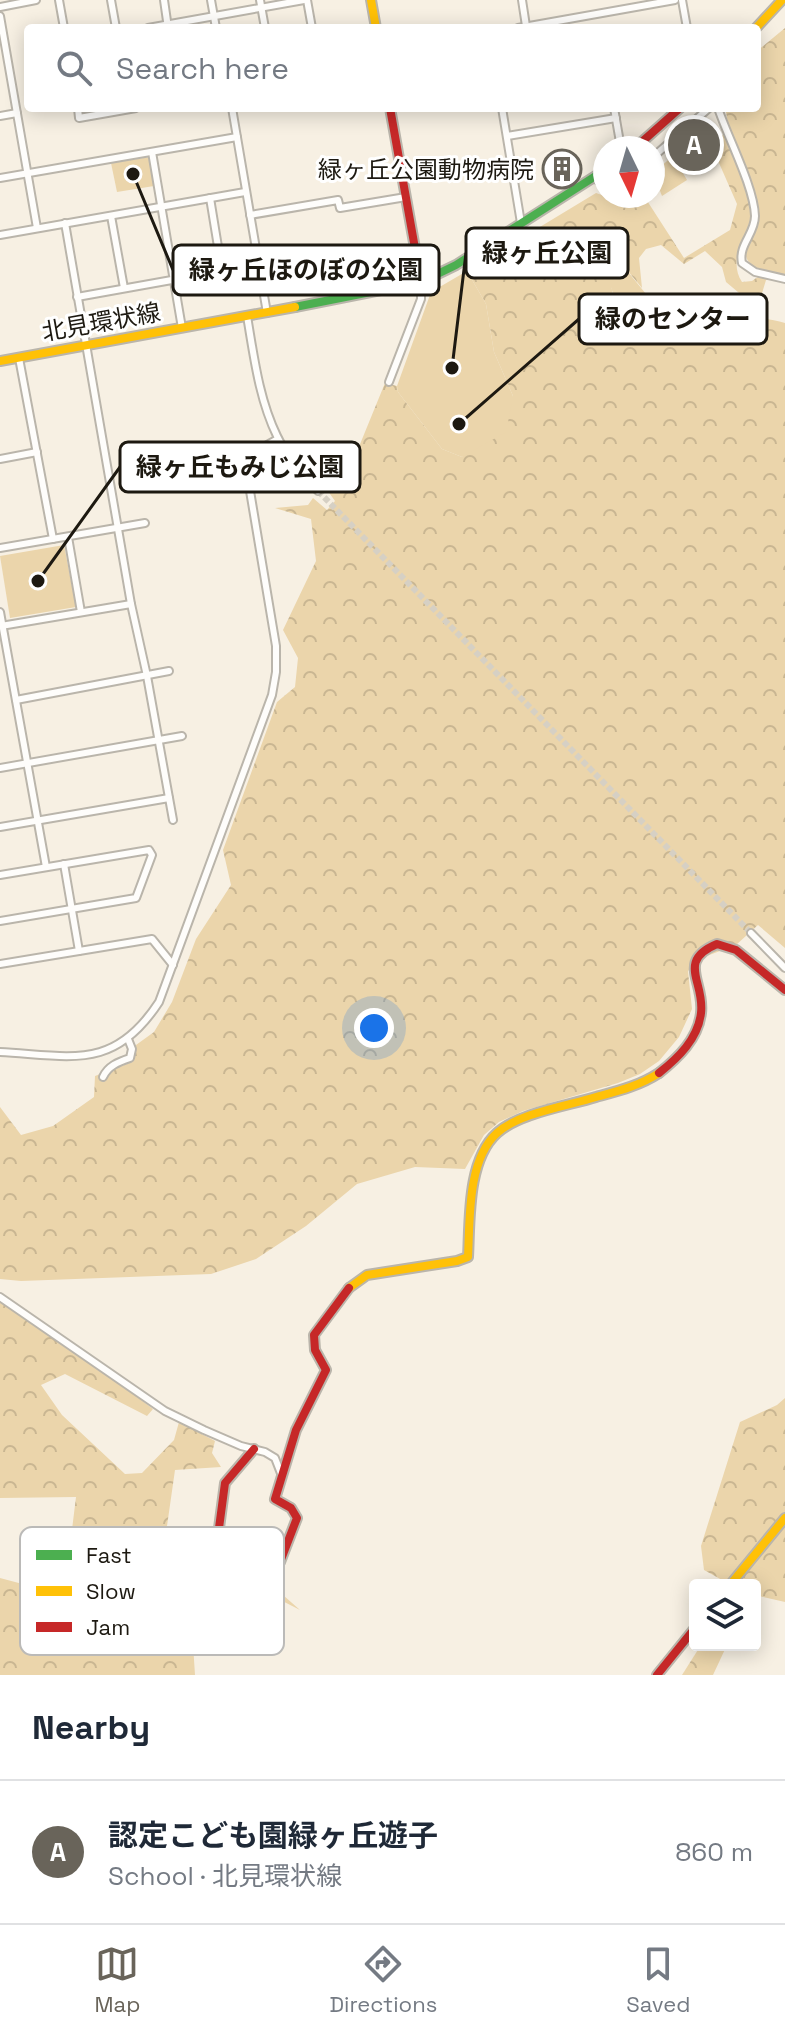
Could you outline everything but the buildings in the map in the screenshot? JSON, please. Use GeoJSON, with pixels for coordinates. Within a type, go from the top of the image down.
{"type":"FeatureCollection","features":[{"type":"Feature","properties":{"kind":"street"},"geometry":{"type":"LineString","coordinates":[[0,7],[36,0]]}},
{"type":"Feature","properties":{"kind":"street"},"geometry":{"type":"LineString","coordinates":[[59,0],[63,24]]}},
{"type":"Feature","properties":{"kind":"street"},"geometry":{"type":"LineString","coordinates":[[111,0],[115,24]]}},
{"type":"Feature","properties":{"kind":"street"},"geometry":{"type":"LineString","coordinates":[[164,0],[168,24]]}},
{"type":"Feature","properties":{"kind":"street"},"geometry":{"type":"LineString","coordinates":[[211,0],[215,24]]}},
{"type":"Feature","properties":{"kind":"street"},"geometry":{"type":"LineString","coordinates":[[177,24],[261,4],[306,0],[311,24]]}},
{"type":"Feature","properties":{"kind":"street"},"geometry":{"type":"LineString","coordinates":[[371,0],[375,24]]}},
{"type":"Feature","properties":{"kind":"street"},"geometry":{"type":"LineString","coordinates":[[522,0],[522,24]]}},
{"type":"Feature","properties":{"kind":"street"},"geometry":{"type":"LineString","coordinates":[[539,24],[675,0]]}},
{"type":"Feature","properties":{"kind":"street"},"geometry":{"type":"LineString","coordinates":[[682,0],[686,24]]}},
{"type":"Feature","properties":{"kind":"street"},"geometry":{"type":"LineString","coordinates":[[760,24],[782,0]]}},
{"type":"Feature","properties":{"kind":"street"},"geometry":{"type":"LineString","coordinates":[[261,4],[264,24]]}},
{"type":"Feature","properties":{"kind":"street"},"geometry":{"type":"LineString","coordinates":[[0,16],[37,228]]}},
{"type":"Feature","properties":{"kind":"street"},"geometry":{"type":"LineString","coordinates":[[78,112],[79,118],[111,112]]}},
{"type":"Feature","properties":{"kind":"street"},"geometry":{"type":"LineString","coordinates":[[233,112],[267,313]]}},
{"type":"Feature","properties":{"kind":"street"},"geometry":{"type":"LineString","coordinates":[[389,382],[421,299],[421,282],[391,112]]}},
{"type":"Feature","properties":{"kind":"street"},"geometry":{"type":"LineString","coordinates":[[503,112],[521,223]]}},
{"type":"Feature","properties":{"kind":"street"},"geometry":{"type":"LineString","coordinates":[[615,112],[619,136]]}},
{"type":"Feature","properties":{"kind":"street"},"geometry":{"type":"LineString","coordinates":[[648,136],[676,112]]}},
{"type":"Feature","properties":{"kind":"street"},"geometry":{"type":"LineString","coordinates":[[665,146],[704,112]]}},
{"type":"Feature","properties":{"kind":"street"},"geometry":{"type":"LineString","coordinates":[[719,112],[753,203],[755,220],[740,253],[742,263],[755,272],[785,279]]}},
{"type":"Feature","properties":{"kind":"street"},"geometry":{"type":"LineString","coordinates":[[0,116],[17,113]]}},
{"type":"Feature","properties":{"kind":"street"},"geometry":{"type":"LineString","coordinates":[[507,136],[616,118]]}},
{"type":"Feature","properties":{"kind":"street"},"geometry":{"type":"LineString","coordinates":[[0,178],[237,137]]}},
{"type":"Feature","properties":{"kind":"street"},"geometry":{"type":"LineString","coordinates":[[152,152],[182,328]]}},
{"type":"Feature","properties":{"kind":"street","name":"北見環状線"},"geometry":{"type":"LineString","coordinates":[[0,361],[421,282],[456,265],[593,179]]}},
{"type":"Feature","properties":{"kind":"street"},"geometry":{"type":"LineString","coordinates":[[0,235],[245,192]]}},
{"type":"Feature","properties":{"kind":"street"},"geometry":{"type":"LineString","coordinates":[[250,215],[338,200],[340,208],[406,197]]}},
{"type":"Feature","properties":{"kind":"street"},"geometry":{"type":"LineString","coordinates":[[77,297],[222,271],[210,198]]}},
{"type":"Feature","properties":{"kind":"street"},"geometry":{"type":"LineString","coordinates":[[111,216],[124,288]]}},
{"type":"Feature","properties":{"kind":"street"},"geometry":{"type":"LineString","coordinates":[[65,223],[131,604],[173,820]]}},
{"type":"Feature","properties":{"kind":"street"},"geometry":{"type":"LineString","coordinates":[[247,316],[260,389],[278,439],[318,491]]}},
{"type":"Feature","properties":{"kind":"street"},"geometry":{"type":"LineString","coordinates":[[19,358],[53,539]]}},
{"type":"Feature","properties":{"kind":"street"},"geometry":{"type":"LineString","coordinates":[[0,1052],[74,1056],[100,1053],[128,1039],[143,1026],[159,1002],[272,695],[276,646],[248,466],[252,456],[278,439]]}},
{"type":"Feature","properties":{"kind":"street"},"geometry":{"type":"LineString","coordinates":[[0,459],[37,452]]}},
{"type":"Feature","properties":{"kind":"street"},"geometry":{"type":"LineString","coordinates":[[0,548],[145,523]]}},
{"type":"Feature","properties":{"kind":"street"},"geometry":{"type":"LineString","coordinates":[[68,537],[81,612]]}},
{"type":"Feature","properties":{"kind":"street"},"geometry":{"type":"LineString","coordinates":[[1,626],[131,604]]}},
{"type":"Feature","properties":{"kind":"street"},"geometry":{"type":"LineString","coordinates":[[0,612],[46,867]]}},
{"type":"Feature","properties":{"kind":"street"},"geometry":{"type":"LineString","coordinates":[[16,700],[169,671]]}},
{"type":"Feature","properties":{"kind":"street"},"geometry":{"type":"LineString","coordinates":[[0,768],[182,736]]}},
{"type":"Feature","properties":{"kind":"street"},"geometry":{"type":"LineString","coordinates":[[0,827],[169,798]]}},
{"type":"Feature","properties":{"kind":"street"},"geometry":{"type":"LineString","coordinates":[[0,875],[149,850],[152,855],[136,898],[0,921]]}},
{"type":"Feature","properties":{"kind":"street"},"geometry":{"type":"LineString","coordinates":[[64,864],[79,951]]}},
{"type":"Feature","properties":{"kind":"street"},"geometry":{"type":"LineString","coordinates":[[751,933],[785,968]]}},
{"type":"Feature","properties":{"kind":"street"},"geometry":{"type":"LineString","coordinates":[[0,964],[152,939],[173,965]]}},
{"type":"Feature","properties":{"kind":"street"},"geometry":{"type":"LineString","coordinates":[[284,1552],[297,1518],[291,1508],[275,1499],[296,1430],[326,1370],[314,1348],[312,1337],[349,1288],[367,1275],[468,1257],[471,1189],[487,1144],[499,1131],[530,1116],[636,1086],[668,1066],[687,1046],[701,1017],[703,1000],[695,979],[694,962],[708,947],[722,944],[736,950],[785,990]]}},
{"type":"Feature","properties":{"kind":"street"},"geometry":{"type":"LineString","coordinates":[[103,1077],[114,1064],[130,1058],[132,1049],[128,1039]]}},
{"type":"Feature","properties":{"kind":"street"},"geometry":{"type":"LineString","coordinates":[[0,1297],[165,1411],[275,1458],[282,1476]]}},
{"type":"Feature","properties":{"kind":"street"},"geometry":{"type":"LineString","coordinates":[[219,1527],[225,1483],[254,1449]]}},
{"type":"Feature","properties":{"kind":"street"},"geometry":{"type":"LineString","coordinates":[[735,1579],[785,1518]]}},
{"type":"Feature","properties":{"kind":"street"},"geometry":{"type":"LineString","coordinates":[[657,1675],[689,1635]]}},
{"type":"Feature","properties":{"kind":"green space"},"geometry":{"type":"Polygon","coordinates":[[[785,28],[785,279],[766,280],[760,300],[751,303],[726,282],[722,267],[705,251],[684,264],[661,245],[646,249],[639,258],[642,288],[612,252],[605,261],[613,294],[663,342],[678,336],[690,340],[710,338],[747,321],[759,319],[785,323],[785,948],[758,925],[736,945],[704,957],[688,971],[692,1009],[679,1037],[659,1061],[640,1074],[523,1111],[499,1122],[484,1135],[465,1169],[415,1167],[357,1184],[306,1226],[256,1259],[211,1274],[21,1281],[0,1279],[0,1107],[21,1135],[53,1126],[94,1097],[95,1076],[132,1062],[136,1045],[154,1032],[172,1002],[196,939],[231,885],[223,850],[277,702],[295,687],[298,658],[283,630],[316,561],[311,519],[275,508],[308,505],[313,498],[327,510],[335,501],[325,487],[332,455],[342,445],[349,456],[356,454],[385,383],[397,386],[398,392],[442,449],[462,457],[513,396],[494,352],[486,304],[467,271],[593,195],[593,208],[652,208],[684,258],[730,230],[737,204],[705,131],[730,137],[726,112],[761,112],[761,48],[785,28]],[[745,238],[739,248],[737,266],[742,282],[759,276],[747,259],[751,239],[745,238]]]}},
{"type":"Feature","properties":{"kind":"green space"},"geometry":{"type":"Polygon","coordinates":[[[673,156],[687,180],[665,194],[665,163],[673,156]]]}},
{"type":"Feature","properties":{"kind":"green space"},"geometry":{"type":"Polygon","coordinates":[[[150,157],[154,186],[117,192],[111,163],[150,157]]]}},
{"type":"Feature","properties":{"kind":"green space"},"geometry":{"type":"Polygon","coordinates":[[[607,251],[612,252],[650,299],[675,321],[678,336],[653,340],[633,327],[612,289],[606,262],[607,251]]]}},
{"type":"Feature","properties":{"kind":"green space"},"geometry":{"type":"Polygon","coordinates":[[[467,271],[486,304],[494,352],[513,396],[506,432],[462,457],[442,449],[398,392],[397,386],[431,292],[467,271]]]}},
{"type":"Feature","properties":{"kind":"green space"},"geometry":{"type":"Polygon","coordinates":[[[64,545],[76,607],[10,618],[0,556],[64,545]]]}},
{"type":"Feature","properties":{"kind":"green space"},"geometry":{"type":"Polygon","coordinates":[[[0,1301],[70,1346],[153,1409],[147,1416],[65,1374],[41,1385],[62,1415],[125,1474],[142,1473],[174,1440],[179,1422],[215,1441],[212,1453],[221,1467],[175,1470],[167,1527],[72,1527],[76,1497],[0,1498],[0,1301]]]}},
{"type":"Feature","properties":{"kind":"green space"},"geometry":{"type":"Polygon","coordinates":[[[785,1398],[785,1602],[761,1596],[761,1579],[720,1579],[704,1570],[701,1546],[740,1422],[777,1405],[785,1398]]]}},
{"type":"Feature","properties":{"kind":"green space"},"geometry":{"type":"Polygon","coordinates":[[[0,1578],[20,1583],[20,1655],[194,1655],[195,1675],[0,1675],[0,1578]]]}},
{"type":"Feature","properties":{"kind":"green space"},"geometry":{"type":"Polygon","coordinates":[[[284,1596],[300,1610],[284,1602],[284,1596]]]}},
{"type":"Feature","properties":{"kind":"green space"},"geometry":{"type":"Polygon","coordinates":[[[697,1651],[724,1651],[713,1675],[682,1675],[697,1651]]]}},
{"type":"Feature","properties":{"kind":"tunnel"},"geometry":{"type":"LineString","coordinates":[[318,491],[751,933]]}},
{"type":"Feature","properties":{"kind":"traffic: fast"},"geometry":{"type":"LineString","coordinates":[[295,307],[421,282],[456,265],[593,178]]}},
{"type":"Feature","properties":{"kind":"traffic: slow"},"geometry":{"type":"LineString","coordinates":[[371,0],[375,24]]}},
{"type":"Feature","properties":{"kind":"traffic: slow"},"geometry":{"type":"LineString","coordinates":[[760,24],[782,0]]}},
{"type":"Feature","properties":{"kind":"traffic: slow"},"geometry":{"type":"LineString","coordinates":[[0,361],[295,307]]}},
{"type":"Feature","properties":{"kind":"traffic: slow"},"geometry":{"type":"LineString","coordinates":[[349,1288],[367,1275],[468,1257],[475,1174],[487,1145],[506,1126],[544,1111],[628,1088],[659,1073]]}},
{"type":"Feature","properties":{"kind":"traffic: slow"},"geometry":{"type":"LineString","coordinates":[[735,1579],[785,1518]]}},
{"type":"Feature","properties":{"kind":"traffic: jam"},"geometry":{"type":"LineString","coordinates":[[391,112],[421,282]]}},
{"type":"Feature","properties":{"kind":"traffic: jam"},"geometry":{"type":"LineString","coordinates":[[648,136],[676,112]]}},
{"type":"Feature","properties":{"kind":"traffic: jam"},"geometry":{"type":"LineString","coordinates":[[659,1073],[680,1054],[696,1031],[701,1002],[695,965],[705,951],[717,944],[736,950],[785,990]]}},
{"type":"Feature","properties":{"kind":"traffic: jam"},"geometry":{"type":"LineString","coordinates":[[284,1552],[297,1518],[291,1508],[275,1499],[296,1430],[326,1370],[315,1350],[314,1335],[349,1288]]}},
{"type":"Feature","properties":{"kind":"traffic: jam"},"geometry":{"type":"LineString","coordinates":[[219,1527],[225,1483],[254,1449]]}},
{"type":"Feature","properties":{"kind":"traffic: jam"},"geometry":{"type":"LineString","coordinates":[[657,1675],[689,1635]]}},
{"type":"Feature","properties":{"kind":"place","name":"認定こども園緑ヶ丘遊子"},"geometry":{"type":"Point","coordinates":[694,145]}},
{"type":"Feature","properties":{"kind":"place","name":"緑ヶ丘公園動物病院"},"geometry":{"type":"Point","coordinates":[562,169]}},
{"type":"Feature","properties":{"kind":"place","name":"緑ヶ丘ほのぼの公園"},"geometry":{"type":"Point","coordinates":[133,174]}},
{"type":"Feature","properties":{"kind":"place","name":"緑ヶ丘公園"},"geometry":{"type":"Point","coordinates":[452,368]}},
{"type":"Feature","properties":{"kind":"place","name":"緑のセンター"},"geometry":{"type":"Point","coordinates":[459,424]}},
{"type":"Feature","properties":{"kind":"place","name":"緑ヶ丘もみじ公園"},"geometry":{"type":"Point","coordinates":[38,581]}}]}
